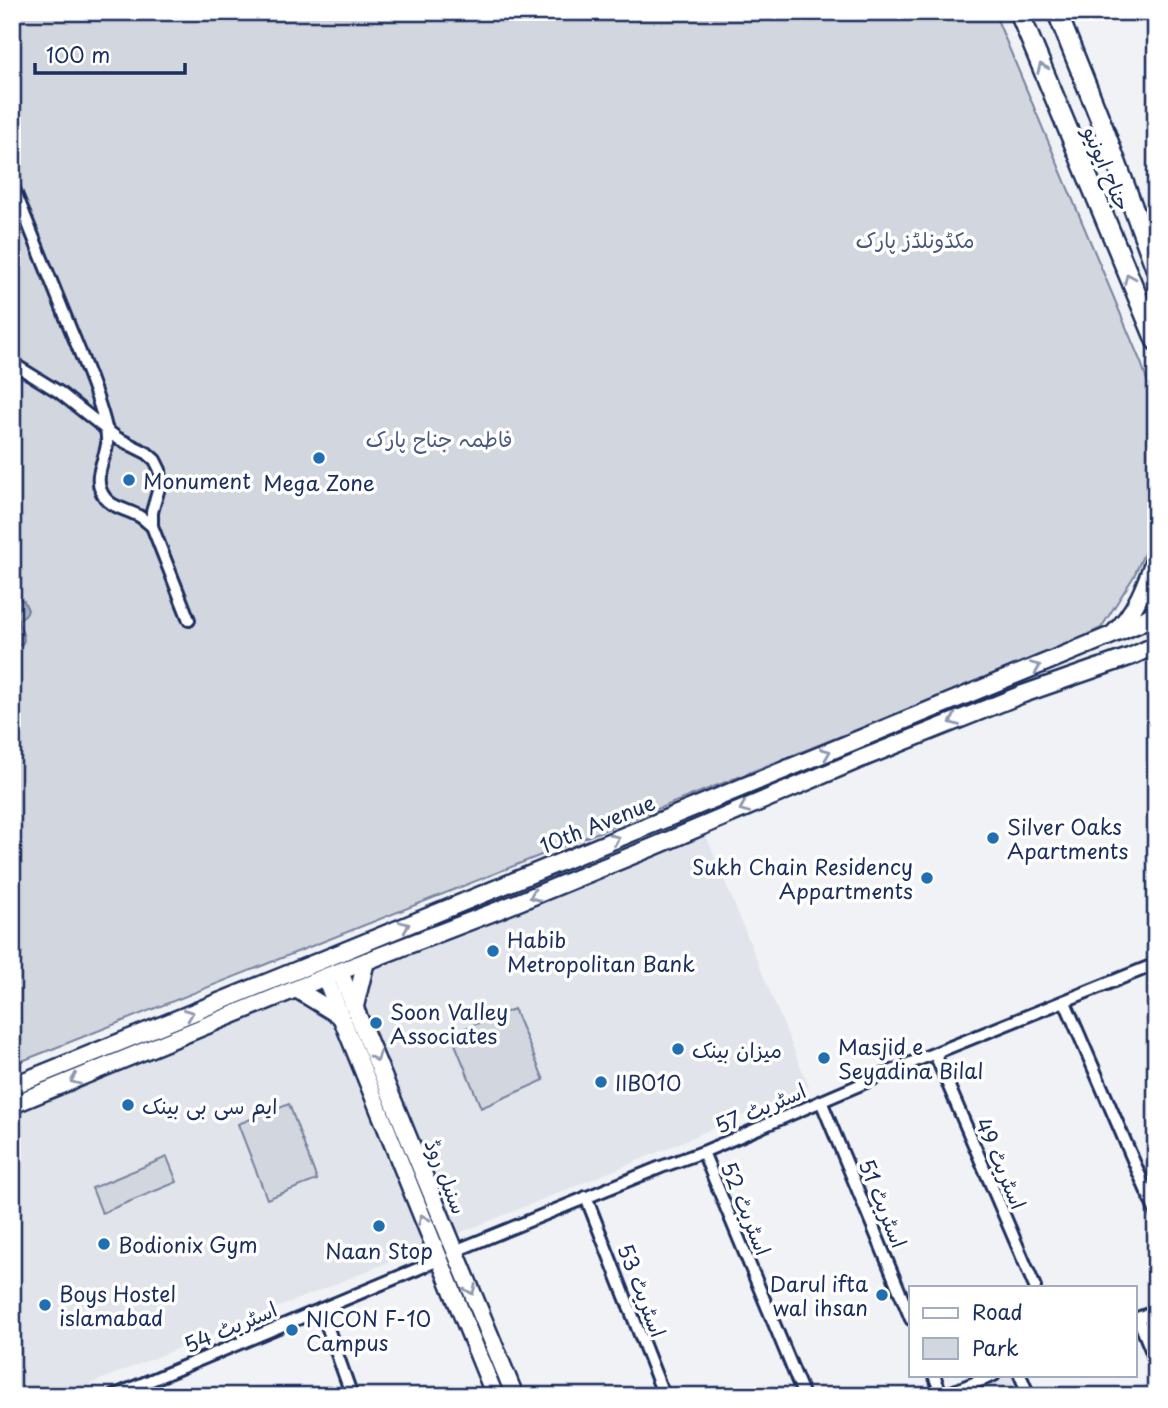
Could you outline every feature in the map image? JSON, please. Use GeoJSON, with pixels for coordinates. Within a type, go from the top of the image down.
{"type":"FeatureCollection","features":[{"type":"Feature","properties":{"kind":"main road","name":"جناح ایونیو"},"geometry":{"type":"LineString","coordinates":[[1019,12],[1153,335]]}},
{"type":"Feature","properties":{"kind":"main road","name":"جناح ایونیو"},"geometry":{"type":"LineString","coordinates":[[1056,12],[1102,124],[1156,269]]}},
{"type":"Feature","properties":{"kind":"main road"},"geometry":{"type":"LineString","coordinates":[[1153,335],[1156,351]]}},
{"type":"Feature","properties":{"kind":"main road","name":"10th Avenue"},"geometry":{"type":"LineString","coordinates":[[12,1086],[1112,635],[1136,606],[1156,554]]}},
{"type":"Feature","properties":{"kind":"main road"},"geometry":{"type":"LineString","coordinates":[[1112,635],[1138,624],[1156,612]]}},
{"type":"Feature","properties":{"kind":"main road","name":"10th Avenue"},"geometry":{"type":"LineString","coordinates":[[12,1105],[332,974],[499,910],[1023,694],[1156,645]]}},
{"type":"Feature","properties":{"kind":"main road"},"geometry":{"type":"LineString","coordinates":[[790,767],[797,786]]}},
{"type":"Feature","properties":{"kind":"main road"},"geometry":{"type":"LineString","coordinates":[[355,1006],[366,961]]}},
{"type":"Feature","properties":{"kind":"main road","name":"سنبل روڈ"},"geometry":{"type":"LineString","coordinates":[[332,974],[355,1006],[515,1396]]}},
{"type":"Feature","properties":{"kind":"main road","name":"سنبل روڈ"},"geometry":{"type":"LineString","coordinates":[[332,974],[340,1016],[495,1396]]}},
{"type":"Feature","properties":{"kind":"main road"},"geometry":{"type":"LineString","coordinates":[[296,989],[340,1016]]}},
{"type":"Feature","properties":{"kind":"main road"},"geometry":{"type":"LineString","coordinates":[[139,1035],[144,1051]]}},
{"type":"Feature","properties":{"kind":"street"},"geometry":{"type":"LineString","coordinates":[[12,184],[101,408],[106,429],[106,446],[99,473],[101,492],[115,507],[139,516],[152,526]]}},
{"type":"Feature","properties":{"kind":"street"},"geometry":{"type":"LineString","coordinates":[[12,363],[59,392],[121,440],[155,460],[161,481],[152,512],[152,526],[189,620]]}},
{"type":"Feature","properties":{"kind":"street","name":"اسٹریٹ 57"},"geometry":{"type":"LineString","coordinates":[[456,1251],[704,1152],[821,1101],[1156,964]]}},
{"type":"Feature","properties":{"kind":"street"},"geometry":{"type":"LineString","coordinates":[[1065,1002],[1156,1213]]}},
{"type":"Feature","properties":{"kind":"street","name":"اسٹریٹ 49"},"geometry":{"type":"LineString","coordinates":[[935,1054],[1035,1286]]}},
{"type":"Feature","properties":{"kind":"street","name":"اسٹریٹ 51"},"geometry":{"type":"LineString","coordinates":[[821,1101],[909,1314]]}},
{"type":"Feature","properties":{"kind":"street","name":"اسٹریٹ 52"},"geometry":{"type":"LineString","coordinates":[[704,1152],[804,1396]]}},
{"type":"Feature","properties":{"kind":"street","name":"اسٹریٹ 53"},"geometry":{"type":"LineString","coordinates":[[586,1198],[664,1396]]}},
{"type":"Feature","properties":{"kind":"street","name":"اسٹریٹ 54"},"geometry":{"type":"LineString","coordinates":[[113,1396],[439,1260]]}},
{"type":"Feature","properties":{"kind":"street"},"geometry":{"type":"LineString","coordinates":[[321,1309],[352,1396]]}},
{"type":"Feature","properties":{"kind":"street"},"geometry":{"type":"LineString","coordinates":[[1156,1311],[1136,1319],[1156,1362]]}},
{"type":"Feature","properties":{"kind":"street"},"geometry":{"type":"LineString","coordinates":[[934,1376],[942,1396],[971,1391],[993,1376]]}},
{"type":"Feature","properties":{"kind":"street"},"geometry":{"type":"LineString","coordinates":[[1020,1376],[1029,1396]]}},
{"type":"Feature","properties":{"kind":"shaded area"},"geometry":{"type":"Polygon","coordinates":[[[705,833],[809,1087],[656,1153],[61,1396],[12,1396],[12,1112],[705,833]]]}},
{"type":"Feature","properties":{"kind":"shaded area"},"geometry":{"type":"Polygon","coordinates":[[[1003,1376],[1015,1376],[1024,1396],[953,1396],[1003,1376]]]}},
{"type":"Feature","properties":{"kind":"green space","name":"فاطمہ جناح پارک"},"geometry":{"type":"Polygon","coordinates":[[[12,12],[994,12],[1142,365],[1156,409],[1156,515],[1152,535],[1134,576],[1101,628],[1086,637],[12,1065],[12,12]]]}},
{"type":"Feature","properties":{"kind":"green space"},"geometry":{"type":"Polygon","coordinates":[[[514,1009],[544,1080],[481,1108],[451,1034],[514,1009]]]}},
{"type":"Feature","properties":{"kind":"green space"},"geometry":{"type":"Polygon","coordinates":[[[289,1104],[317,1180],[267,1199],[238,1124],[289,1104]]]}},
{"type":"Feature","properties":{"kind":"green space"},"geometry":{"type":"Polygon","coordinates":[[[167,1157],[177,1182],[102,1213],[92,1188],[167,1157]]]}},
{"type":"Feature","properties":{"kind":"water"},"geometry":{"type":"Polygon","coordinates":[[[12,594],[24,601],[28,610],[18,620],[24,640],[19,645],[12,646],[12,594]]]}},
{"type":"Feature","properties":{"kind":"place","name":"Mega Zone"},"geometry":{"type":"Point","coordinates":[319,458]}},
{"type":"Feature","properties":{"kind":"place","name":"Monument"},"geometry":{"type":"Point","coordinates":[129,480]}},
{"type":"Feature","properties":{"kind":"place","name":"Silver Oaks Apartments"},"geometry":{"type":"Point","coordinates":[993,838]}},
{"type":"Feature","properties":{"kind":"place","name":"Sukh Chain Residency Appartments"},"geometry":{"type":"Point","coordinates":[927,878]}},
{"type":"Feature","properties":{"kind":"place","name":"Habib Metropolitan Bank"},"geometry":{"type":"Point","coordinates":[493,951]}},
{"type":"Feature","properties":{"kind":"place","name":"Soon Valley Associates"},"geometry":{"type":"Point","coordinates":[376,1023]}},
{"type":"Feature","properties":{"kind":"place","name":"میزان بینک"},"geometry":{"type":"Point","coordinates":[678,1049]}},
{"type":"Feature","properties":{"kind":"place","name":"Masjid e Seyadina Bilal"},"geometry":{"type":"Point","coordinates":[824,1058]}},
{"type":"Feature","properties":{"kind":"place","name":"IIB010"},"geometry":{"type":"Point","coordinates":[601,1082]}},
{"type":"Feature","properties":{"kind":"place","name":"ایم سی بی بینک"},"geometry":{"type":"Point","coordinates":[128,1105]}},
{"type":"Feature","properties":{"kind":"place","name":"Naan Stop"},"geometry":{"type":"Point","coordinates":[379,1226]}},
{"type":"Feature","properties":{"kind":"place","name":"Bodionix Gym"},"geometry":{"type":"Point","coordinates":[104,1244]}},
{"type":"Feature","properties":{"kind":"place","name":"Darul ifta wal ihsan"},"geometry":{"type":"Point","coordinates":[882,1295]}},
{"type":"Feature","properties":{"kind":"place","name":"Boys Hostel islamabad"},"geometry":{"type":"Point","coordinates":[45,1305]}},
{"type":"Feature","properties":{"kind":"place","name":"NICON F-10 Campus"},"geometry":{"type":"Point","coordinates":[292,1330]}},
{"type":"Feature","properties":{"kind":"park label","name":"مکڈونلڈز پارک"},"geometry":{"type":"Point","coordinates":[915,239]}}]}
